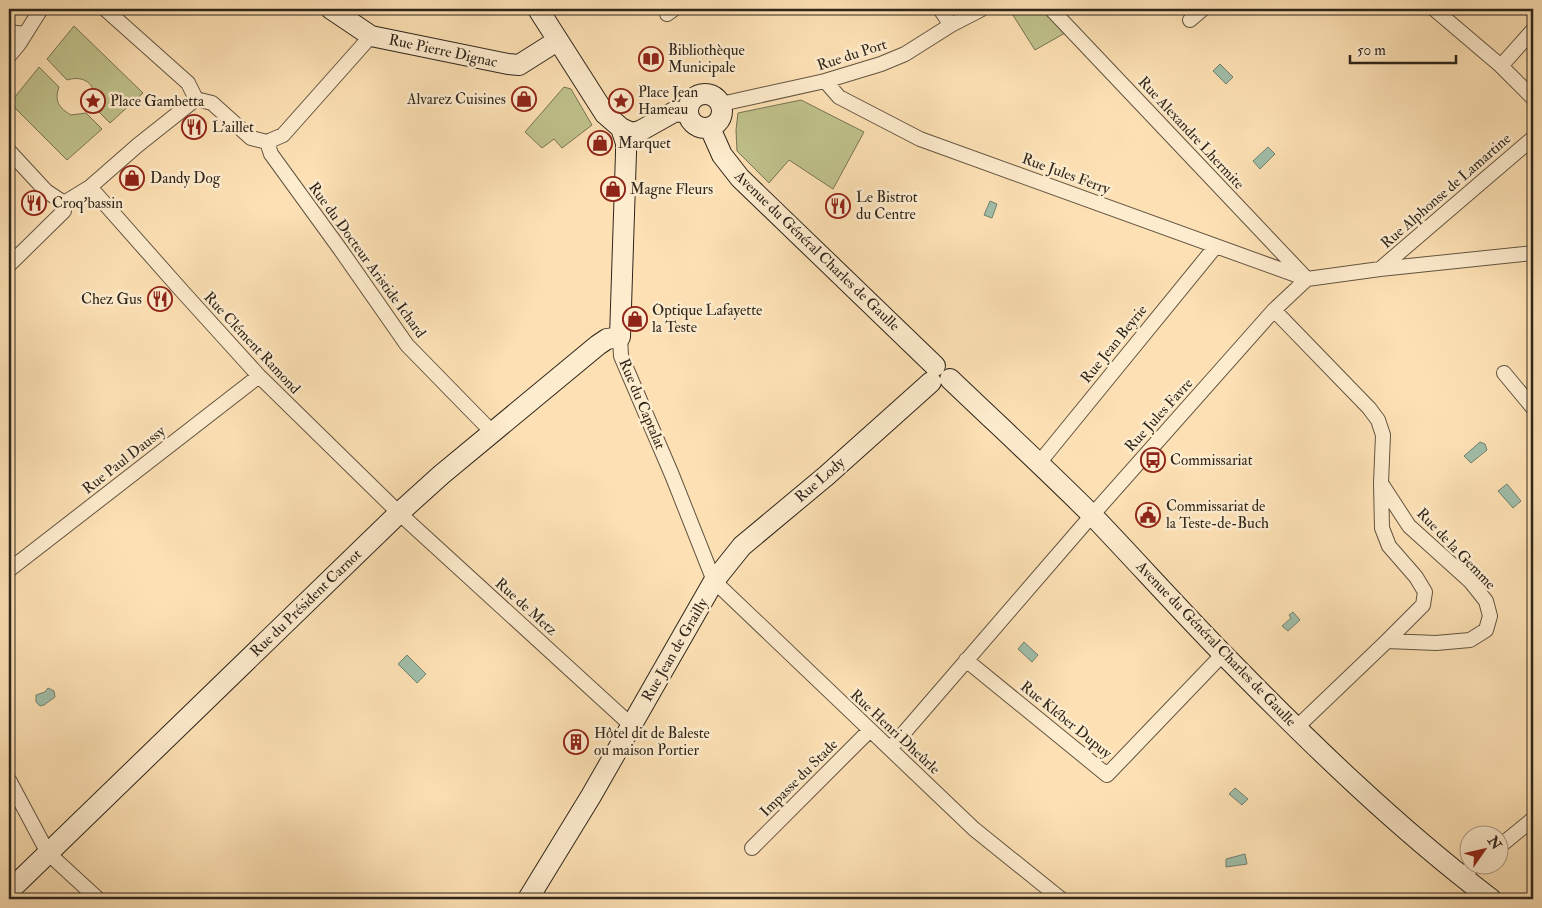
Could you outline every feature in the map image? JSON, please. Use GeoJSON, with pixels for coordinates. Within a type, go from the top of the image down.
{"type":"FeatureCollection","features":[{"type":"Feature","properties":{"kind":"street"},"geometry":{"type":"LineString","coordinates":[[9,56],[41,9]]}},
{"type":"Feature","properties":{"kind":"street"},"geometry":{"type":"LineString","coordinates":[[105,9],[188,83],[196,99],[212,103],[251,138],[267,142],[283,135],[371,36]]}},
{"type":"Feature","properties":{"kind":"street","name":"Rue Pierre Dignac"},"geometry":{"type":"LineString","coordinates":[[331,9],[371,36],[519,65],[557,41]]}},
{"type":"Feature","properties":{"kind":"street"},"geometry":{"type":"LineString","coordinates":[[538,9],[605,114],[621,128],[654,115],[674,102],[691,104]]}},
{"type":"Feature","properties":{"kind":"street"},"geometry":{"type":"LineString","coordinates":[[940,9],[951,25]]}},
{"type":"Feature","properties":{"kind":"street","name":"Rue du Port"},"geometry":{"type":"LineString","coordinates":[[721,104],[825,81],[881,64],[905,54],[951,25],[982,9]]}},
{"type":"Feature","properties":{"kind":"street","name":"Rue Alexandre Lhermite"},"geometry":{"type":"LineString","coordinates":[[1051,9],[1307,279]]}},
{"type":"Feature","properties":{"kind":"street"},"geometry":{"type":"LineString","coordinates":[[1190,20],[1203,9]]}},
{"type":"Feature","properties":{"kind":"street"},"geometry":{"type":"LineString","coordinates":[[1434,9],[1501,66],[1533,98]]}},
{"type":"Feature","properties":{"kind":"street"},"geometry":{"type":"LineString","coordinates":[[1501,66],[1533,30]]}},
{"type":"Feature","properties":{"kind":"street"},"geometry":{"type":"LineString","coordinates":[[9,32],[24,34]]}},
{"type":"Feature","properties":{"kind":"street","name":"Rue Jules Ferry"},"geometry":{"type":"LineString","coordinates":[[825,81],[839,97],[920,139],[1307,279]]}},
{"type":"Feature","properties":{"kind":"street"},"geometry":{"type":"LineString","coordinates":[[699,94],[714,96],[721,104],[722,110],[719,121],[710,128],[705,129],[694,126],[688,117],[691,104],[699,94]]}},
{"type":"Feature","properties":{"kind":"street"},"geometry":{"type":"LineString","coordinates":[[64,204],[90,186],[196,99]]}},
{"type":"Feature","properties":{"kind":"street","name":"Rue du Captalat"},"geometry":{"type":"LineString","coordinates":[[621,128],[626,143],[626,153],[620,356],[672,476],[714,581]]}},
{"type":"Feature","properties":{"kind":"street","name":"Avenue du Général Charles de Gaulle"},"geometry":{"type":"LineString","coordinates":[[710,128],[722,155],[740,178],[939,376],[1038,463],[1092,516],[1296,728],[1374,800],[1460,866]]}},
{"type":"Feature","properties":{"kind":"street","name":"Rue Alphonse de Lamartine"},"geometry":{"type":"LineString","coordinates":[[1380,269],[1533,138]]}},
{"type":"Feature","properties":{"kind":"street","name":"Rue du Docteur Aristide Ichard"},"geometry":{"type":"LineString","coordinates":[[267,142],[271,154],[346,257],[407,346],[493,433]]}},
{"type":"Feature","properties":{"kind":"street"},"geometry":{"type":"LineString","coordinates":[[9,151],[46,191],[64,204]]}},
{"type":"Feature","properties":{"kind":"street","name":"Rue Clément Ramond"},"geometry":{"type":"LineString","coordinates":[[90,186],[182,292],[259,376],[400,513]]}},
{"type":"Feature","properties":{"kind":"street"},"geometry":{"type":"LineString","coordinates":[[9,265],[64,210],[64,204]]}},
{"type":"Feature","properties":{"kind":"street","name":"Rue Jean Beyrie"},"geometry":{"type":"LineString","coordinates":[[1038,463],[1216,246]]}},
{"type":"Feature","properties":{"kind":"street"},"geometry":{"type":"LineString","coordinates":[[1307,279],[1380,269],[1533,253]]}},
{"type":"Feature","properties":{"kind":"street","name":"Rue Jules Favre"},"geometry":{"type":"LineString","coordinates":[[890,749],[1274,310],[1307,279]]}},
{"type":"Feature","properties":{"kind":"street"},"geometry":{"type":"LineString","coordinates":[[1274,310],[1369,408],[1378,420],[1383,435],[1382,528],[1389,546],[1416,577],[1425,592],[1423,605],[1296,728]]}},
{"type":"Feature","properties":{"kind":"street","name":"Rue du Président Carnot"},"geometry":{"type":"LineString","coordinates":[[9,891],[441,475],[598,345],[607,339],[620,337]]}},
{"type":"Feature","properties":{"kind":"street"},"geometry":{"type":"LineString","coordinates":[[1504,373],[1533,408]]}},
{"type":"Feature","properties":{"kind":"street","name":"Rue Paul Daussy"},"geometry":{"type":"LineString","coordinates":[[9,570],[259,376]]}},
{"type":"Feature","properties":{"kind":"street","name":"Rue Lody"},"geometry":{"type":"LineString","coordinates":[[714,581],[742,546],[939,376]]}},
{"type":"Feature","properties":{"kind":"street","name":"Rue de la Gemme"},"geometry":{"type":"LineString","coordinates":[[1382,483],[1409,526],[1470,581],[1486,601],[1490,616],[1486,630],[1470,640],[1436,643],[1387,641]]}},
{"type":"Feature","properties":{"kind":"street","name":"Rue de Metz"},"geometry":{"type":"LineString","coordinates":[[400,513],[631,725]]}},
{"type":"Feature","properties":{"kind":"street","name":"Rue Jean de Grailly"},"geometry":{"type":"LineString","coordinates":[[528,899],[714,581]]}},
{"type":"Feature","properties":{"kind":"street","name":"Rue Henri Dheûrle"},"geometry":{"type":"LineString","coordinates":[[714,581],[974,829],[1061,899]]}},
{"type":"Feature","properties":{"kind":"street","name":"Rue Kléber Dupuy"},"geometry":{"type":"LineString","coordinates":[[966,660],[1107,775],[1223,654]]}},
{"type":"Feature","properties":{"kind":"street","name":"Impasse du Stade"},"geometry":{"type":"LineString","coordinates":[[752,848],[869,730]]}},
{"type":"Feature","properties":{"kind":"street"},"geometry":{"type":"LineString","coordinates":[[9,780],[48,853],[98,899]]}},
{"type":"Feature","properties":{"kind":"street"},"geometry":{"type":"LineString","coordinates":[[1510,838],[1533,819]]}},
{"type":"Feature","properties":{"kind":"street","name":"Avenue du Général Charles de Gaulle"},"geometry":{"type":"LineString","coordinates":[[1471,876],[1491,899]]}},
{"type":"Feature","properties":{"kind":"green space"},"geometry":{"type":"Polygon","coordinates":[[[1009,9],[1043,9],[1065,33],[1035,50],[1009,9]]]}},
{"type":"Feature","properties":{"kind":"green space"},"geometry":{"type":"Polygon","coordinates":[[[74,26],[143,93],[110,123],[93,106],[94,93],[89,84],[80,79],[67,80],[47,59],[74,26]]]}},
{"type":"Feature","properties":{"kind":"green space"},"geometry":{"type":"Polygon","coordinates":[[[39,67],[59,87],[57,100],[63,110],[71,115],[86,113],[102,129],[67,160],[10,103],[39,67]]]}},
{"type":"Feature","properties":{"kind":"green space"},"geometry":{"type":"Polygon","coordinates":[[[564,87],[571,89],[592,125],[562,148],[554,139],[542,148],[525,132],[564,87]]]}},
{"type":"Feature","properties":{"kind":"green space"},"geometry":{"type":"Polygon","coordinates":[[[801,100],[864,132],[833,189],[789,160],[769,183],[737,151],[736,130],[738,113],[801,100]]]}},
{"type":"Feature","properties":{"kind":"shaded area"},"geometry":{"type":"Polygon","coordinates":[[[1220,64],[1233,77],[1226,84],[1213,71],[1220,64]]]}},
{"type":"Feature","properties":{"kind":"shaded area"},"geometry":{"type":"Polygon","coordinates":[[[1268,147],[1275,154],[1260,169],[1253,161],[1268,147]]]}},
{"type":"Feature","properties":{"kind":"shaded area"},"geometry":{"type":"Polygon","coordinates":[[[990,201],[997,204],[992,218],[984,215],[990,201]]]}},
{"type":"Feature","properties":{"kind":"shaded area"},"geometry":{"type":"Polygon","coordinates":[[[1480,442],[1485,444],[1487,450],[1471,463],[1464,456],[1480,442]]]}},
{"type":"Feature","properties":{"kind":"shaded area"},"geometry":{"type":"Polygon","coordinates":[[[1507,484],[1521,501],[1513,508],[1498,491],[1507,484]]]}},
{"type":"Feature","properties":{"kind":"shaded area"},"geometry":{"type":"Polygon","coordinates":[[[1293,612],[1300,620],[1288,631],[1282,626],[1291,618],[1289,615],[1293,612]]]}},
{"type":"Feature","properties":{"kind":"shaded area"},"geometry":{"type":"Polygon","coordinates":[[[1024,642],[1038,655],[1032,662],[1018,649],[1024,642]]]}},
{"type":"Feature","properties":{"kind":"shaded area"},"geometry":{"type":"Polygon","coordinates":[[[407,655],[426,674],[417,683],[398,664],[407,655]]]}},
{"type":"Feature","properties":{"kind":"shaded area"},"geometry":{"type":"Polygon","coordinates":[[[48,688],[54,691],[55,697],[40,706],[36,702],[36,695],[45,692],[48,688]]]}},
{"type":"Feature","properties":{"kind":"shaded area"},"geometry":{"type":"Polygon","coordinates":[[[1235,788],[1248,799],[1242,805],[1229,794],[1235,788]]]}},
{"type":"Feature","properties":{"kind":"shaded area"},"geometry":{"type":"Polygon","coordinates":[[[1245,854],[1247,864],[1226,867],[1226,859],[1245,854]]]}},
{"type":"Feature","properties":{"kind":"place","name":"Bibliothèque Municipale"},"geometry":{"type":"Point","coordinates":[651,59]}},
{"type":"Feature","properties":{"kind":"place","name":"Alvarez Cuisines"},"geometry":{"type":"Point","coordinates":[524,99]}},
{"type":"Feature","properties":{"kind":"place","name":"Place Gambetta"},"geometry":{"type":"Point","coordinates":[93,101]}},
{"type":"Feature","properties":{"kind":"place","name":"Place Jean Hameau"},"geometry":{"type":"Point","coordinates":[621,101]}},
{"type":"Feature","properties":{"kind":"place","name":"L'aillet"},"geometry":{"type":"Point","coordinates":[194,127]}},
{"type":"Feature","properties":{"kind":"place","name":"Marquet"},"geometry":{"type":"Point","coordinates":[600,143]}},
{"type":"Feature","properties":{"kind":"place","name":"Dandy Dog"},"geometry":{"type":"Point","coordinates":[132,178]}},
{"type":"Feature","properties":{"kind":"place","name":"Magne Fleurs"},"geometry":{"type":"Point","coordinates":[613,189]}},
{"type":"Feature","properties":{"kind":"place","name":"Croq'bassin"},"geometry":{"type":"Point","coordinates":[34,203]}},
{"type":"Feature","properties":{"kind":"place","name":"Le Bistrot du Centre"},"geometry":{"type":"Point","coordinates":[838,206]}},
{"type":"Feature","properties":{"kind":"place","name":"Chez Gus"},"geometry":{"type":"Point","coordinates":[160,299]}},
{"type":"Feature","properties":{"kind":"place","name":"Optique Lafayette la Teste"},"geometry":{"type":"Point","coordinates":[635,319]}},
{"type":"Feature","properties":{"kind":"place","name":"Commissariat"},"geometry":{"type":"Point","coordinates":[1153,460]}},
{"type":"Feature","properties":{"kind":"place","name":"Commissariat de la Teste-de-Buch"},"geometry":{"type":"Point","coordinates":[1148,515]}},
{"type":"Feature","properties":{"kind":"place","name":"Hôtel dit de Baleste ou maison Portier"},"geometry":{"type":"Point","coordinates":[576,742]}}]}
